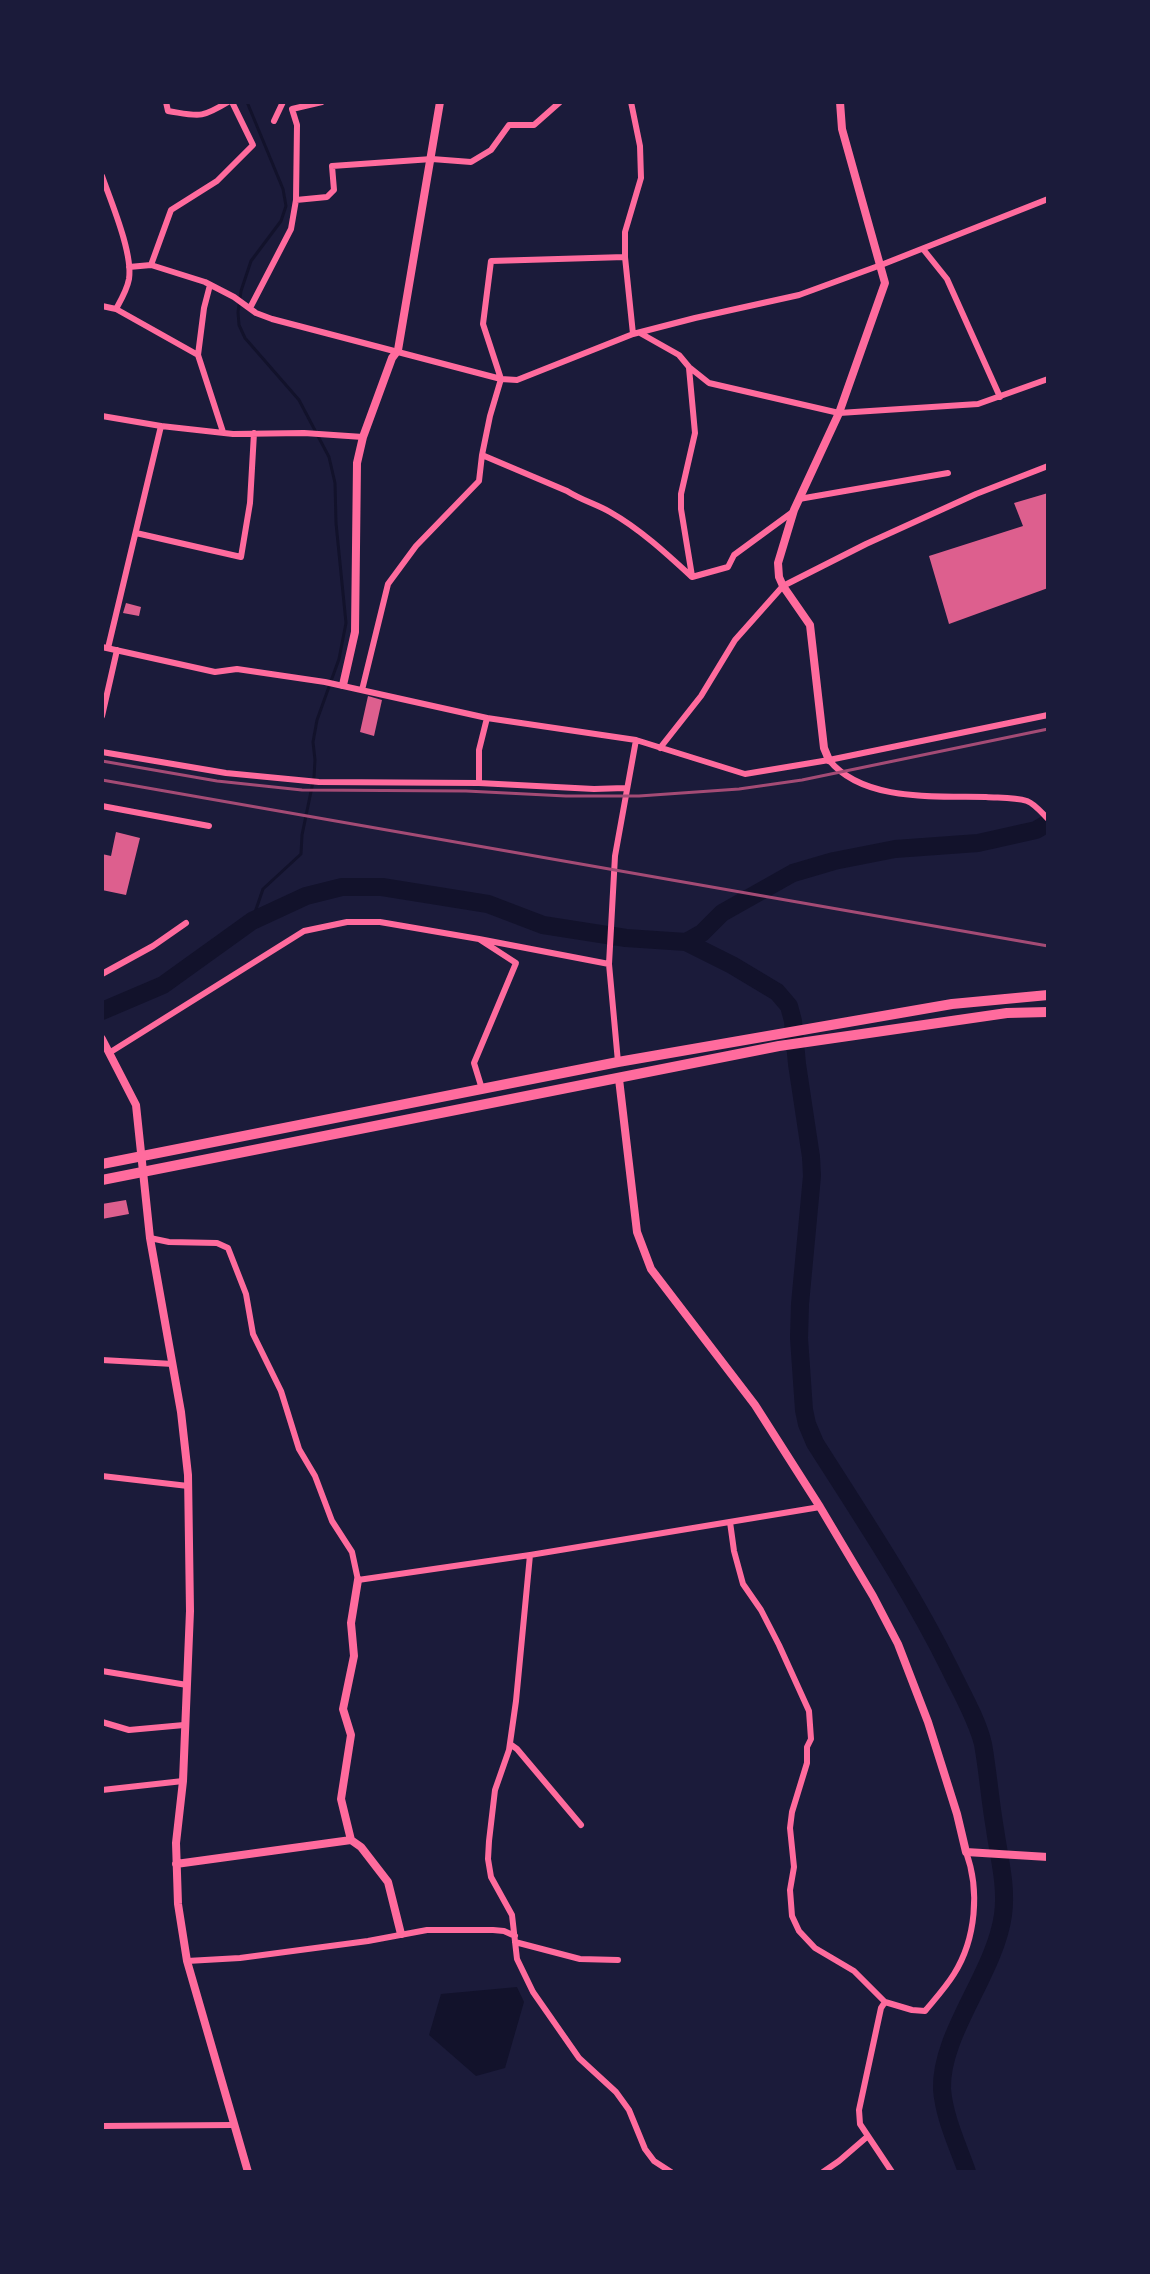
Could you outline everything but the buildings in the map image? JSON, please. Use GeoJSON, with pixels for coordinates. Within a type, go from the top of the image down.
{"type":"FeatureCollection","features":[{"type":"Feature","properties":{"kind":"highway"},"geometry":{"type":"LineString","coordinates":[[811,1035],[952,1004],[1048,995]]}},
{"type":"Feature","properties":{"kind":"highway"},"geometry":{"type":"LineString","coordinates":[[102,1164],[618,1062],[811,1035],[1007,1013],[1048,1012]]}},
{"type":"Feature","properties":{"kind":"highway"},"geometry":{"type":"LineString","coordinates":[[102,1180],[619,1079],[778,1040]]}},
{"type":"Feature","properties":{"kind":"street"},"geometry":{"type":"LineString","coordinates":[[151,265],[171,210],[217,181],[253,145],[230,102],[210,114],[199,116],[168,111],[166,102]]}},
{"type":"Feature","properties":{"kind":"street"},"geometry":{"type":"LineString","coordinates":[[274,121],[283,102]]}},
{"type":"Feature","properties":{"kind":"street"},"geometry":{"type":"LineString","coordinates":[[249,307],[291,229],[296,200],[297,125],[290,102]]}},
{"type":"Feature","properties":{"kind":"street"},"geometry":{"type":"LineString","coordinates":[[292,110],[322,102]]}},
{"type":"Feature","properties":{"kind":"street"},"geometry":{"type":"LineString","coordinates":[[340,685],[355,632],[357,463],[363,437],[392,358],[396,353],[441,102]]}},
{"type":"Feature","properties":{"kind":"street"},"geometry":{"type":"LineString","coordinates":[[296,200],[327,197],[334,190],[332,166],[432,159],[471,162],[492,150],[509,125],[534,125],[560,102]]}},
{"type":"Feature","properties":{"kind":"street"},"geometry":{"type":"LineString","coordinates":[[631,102],[640,146],[641,178],[625,232],[625,257],[636,333]]}},
{"type":"Feature","properties":{"kind":"street"},"geometry":{"type":"LineString","coordinates":[[840,102],[842,129],[885,283],[839,413],[794,510],[778,563],[779,577],[783,586],[810,625],[824,748],[829,760],[847,777],[870,788],[924,795],[1011,798],[1029,802],[1048,819]]}},
{"type":"Feature","properties":{"kind":"street"},"geometry":{"type":"LineString","coordinates":[[102,176],[124,243],[129,267],[126,289],[116,309]]}},
{"type":"Feature","properties":{"kind":"street"},"geometry":{"type":"LineString","coordinates":[[129,267],[151,265],[210,285],[272,319],[396,353],[501,379],[518,380],[636,333],[799,295],[1048,199]]}},
{"type":"Feature","properties":{"kind":"street"},"geometry":{"type":"LineString","coordinates":[[922,249],[947,279],[1000,397]]}},
{"type":"Feature","properties":{"kind":"street"},"geometry":{"type":"LineString","coordinates":[[362,690],[388,584],[416,546],[479,481],[490,416],[501,379],[483,324],[490,261],[625,257]]}},
{"type":"Feature","properties":{"kind":"street"},"geometry":{"type":"LineString","coordinates":[[210,285],[204,308],[198,355],[223,432]]}},
{"type":"Feature","properties":{"kind":"street"},"geometry":{"type":"LineString","coordinates":[[102,306],[116,309],[198,355]]}},
{"type":"Feature","properties":{"kind":"street"},"geometry":{"type":"LineString","coordinates":[[636,333],[679,355],[689,367],[709,383],[839,413],[978,404],[1048,379]]}},
{"type":"Feature","properties":{"kind":"street"},"geometry":{"type":"LineString","coordinates":[[689,367],[695,433],[681,494],[681,509],[692,577]]}},
{"type":"Feature","properties":{"kind":"street"},"geometry":{"type":"LineString","coordinates":[[102,416],[161,426],[232,434],[304,433],[363,437]]}},
{"type":"Feature","properties":{"kind":"street"},"geometry":{"type":"LineString","coordinates":[[161,426],[136,533],[105,647],[215,672],[237,669],[325,682],[487,718],[636,740],[745,774],[829,760],[1048,715]]}},
{"type":"Feature","properties":{"kind":"street"},"geometry":{"type":"LineString","coordinates":[[136,533],[241,557],[250,503],[254,433]]}},
{"type":"Feature","properties":{"kind":"street"},"geometry":{"type":"LineString","coordinates":[[482,454],[609,512],[638,531],[692,577]]}},
{"type":"Feature","properties":{"kind":"street"},"geometry":{"type":"LineString","coordinates":[[660,748],[701,696],[735,640],[783,586],[866,544],[976,494],[1048,466]]}},
{"type":"Feature","properties":{"kind":"street"},"geometry":{"type":"LineString","coordinates":[[799,499],[948,473]]}},
{"type":"Feature","properties":{"kind":"street"},"geometry":{"type":"LineString","coordinates":[[692,577],[728,567],[734,555],[794,510]]}},
{"type":"Feature","properties":{"kind":"street"},"geometry":{"type":"LineString","coordinates":[[102,716],[117,650]]}},
{"type":"Feature","properties":{"kind":"street"},"geometry":{"type":"LineString","coordinates":[[479,783],[479,750],[487,718]]}},
{"type":"Feature","properties":{"kind":"street"},"geometry":{"type":"LineString","coordinates":[[618,1062],[610,962],[612,897],[615,856],[625,789],[636,740]]}},
{"type":"Feature","properties":{"kind":"street"},"geometry":{"type":"LineString","coordinates":[[102,752],[226,774],[319,782],[479,783],[625,789]]}},
{"type":"Feature","properties":{"kind":"street"},"geometry":{"type":"LineString","coordinates":[[102,806],[209,826]]}},
{"type":"Feature","properties":{"kind":"street"},"geometry":{"type":"LineString","coordinates":[[109,1053],[304,932],[348,922],[380,922],[610,962]]}},
{"type":"Feature","properties":{"kind":"street"},"geometry":{"type":"LineString","coordinates":[[102,974],[153,946],[186,923]]}},
{"type":"Feature","properties":{"kind":"street"},"geometry":{"type":"LineString","coordinates":[[479,939],[516,963],[474,1063],[482,1090]]}},
{"type":"Feature","properties":{"kind":"street"},"geometry":{"type":"LineString","coordinates":[[104,1042],[136,1106],[150,1238],[181,1412],[188,1486],[190,1611],[183,1781],[176,1864],[178,1904],[187,1961],[248,2172]]}},
{"type":"Feature","properties":{"kind":"street"},"geometry":{"type":"LineString","coordinates":[[619,1079],[637,1232],[651,1269],[755,1405],[820,1507],[873,1596],[898,1644],[928,1722],[973,1870],[975,1889],[973,1920],[955,1973],[925,2011],[912,2010],[885,2002],[854,1971],[815,1948],[799,1931],[792,1916],[790,1890],[794,1868],[790,1828],[792,1812],[807,1763],[807,1747],[811,1740],[809,1711],[761,1610],[743,1584],[734,1551],[730,1522]]}},
{"type":"Feature","properties":{"kind":"street"},"geometry":{"type":"LineString","coordinates":[[150,1238],[169,1242],[217,1243],[228,1248],[246,1294],[253,1334],[281,1391],[300,1449],[315,1476],[332,1521],[352,1552],[358,1580],[351,1623],[354,1656],[343,1709],[351,1735],[341,1799],[351,1840],[361,1847],[388,1882],[401,1934]]}},
{"type":"Feature","properties":{"kind":"street"},"geometry":{"type":"LineString","coordinates":[[102,1360],[173,1364]]}},
{"type":"Feature","properties":{"kind":"street"},"geometry":{"type":"LineString","coordinates":[[102,1476],[188,1486]]}},
{"type":"Feature","properties":{"kind":"street"},"geometry":{"type":"LineString","coordinates":[[358,1580],[530,1555],[820,1507]]}},
{"type":"Feature","properties":{"kind":"street"},"geometry":{"type":"LineString","coordinates":[[530,1555],[525,1590],[524,1629],[510,1744],[495,1790],[488,1859],[491,1877],[512,1915],[517,1959],[525,1977],[579,2058],[623,2101],[645,2149],[654,2161],[671,2172]]}},
{"type":"Feature","properties":{"kind":"street"},"geometry":{"type":"LineString","coordinates":[[102,1671],[187,1685]]}},
{"type":"Feature","properties":{"kind":"street"},"geometry":{"type":"LineString","coordinates":[[102,1722],[129,1730],[184,1725]]}},
{"type":"Feature","properties":{"kind":"street"},"geometry":{"type":"LineString","coordinates":[[510,1744],[517,1749],[581,1825]]}},
{"type":"Feature","properties":{"kind":"street"},"geometry":{"type":"LineString","coordinates":[[102,1790],[183,1781]]}},
{"type":"Feature","properties":{"kind":"street"},"geometry":{"type":"LineString","coordinates":[[176,1864],[351,1840]]}},
{"type":"Feature","properties":{"kind":"street"},"geometry":{"type":"LineString","coordinates":[[966,1852],[1048,1857]]}},
{"type":"Feature","properties":{"kind":"street"},"geometry":{"type":"LineString","coordinates":[[187,1961],[240,1958],[369,1941],[428,1930],[504,1931],[515,1939],[580,1959],[618,1960]]}},
{"type":"Feature","properties":{"kind":"street"},"geometry":{"type":"LineString","coordinates":[[885,2002],[881,2008],[859,2110],[860,2124],[892,2172]]}},
{"type":"Feature","properties":{"kind":"street"},"geometry":{"type":"LineString","coordinates":[[102,2126],[233,2125]]}},
{"type":"Feature","properties":{"kind":"street"},"geometry":{"type":"LineString","coordinates":[[823,2172],[868,2136]]}},
{"type":"Feature","properties":{"kind":"shaded area"},"geometry":{"type":"Polygon","coordinates":[[[517,1987],[524,2002],[505,2068],[476,2076],[429,2035],[441,1994],[517,1987]]]}},
{"type":"Feature","properties":{"kind":"waterway"},"geometry":{"type":"LineString","coordinates":[[247,102],[283,189],[286,206],[281,221],[251,261],[241,291],[239,325],[245,338],[299,400],[329,457],[335,483],[336,523],[346,623],[339,659],[317,720],[313,742],[314,777],[302,835],[301,854],[263,889],[252,921]]}},
{"type":"Feature","properties":{"kind":"waterway"},"geometry":{"type":"LineString","coordinates":[[102,1011],[163,985],[252,921],[306,896],[342,887],[382,887],[488,904],[543,925],[626,938],[686,942],[702,933],[722,913],[793,873],[834,861],[895,849],[978,843],[1036,830],[1048,823]]}},
{"type":"Feature","properties":{"kind":"waterway"},"geometry":{"type":"LineString","coordinates":[[686,942],[732,965],[777,992],[789,1006],[793,1021],[812,1176],[799,1338],[807,1424],[815,1443],[886,1554],[935,1640],[977,1725],[983,1744],[1003,1883],[1003,1915],[990,1959],[958,2025],[950,2047],[944,2068],[942,2089],[948,2121],[967,2172]]}},
{"type":"Feature","properties":{"kind":"railway"},"geometry":{"type":"LineString","coordinates":[[102,761],[217,781],[302,790],[466,791],[566,796],[639,796],[739,789],[802,780],[1048,729]]}},
{"type":"Feature","properties":{"kind":"railway"},"geometry":{"type":"LineString","coordinates":[[102,780],[1048,946]]}}]}
